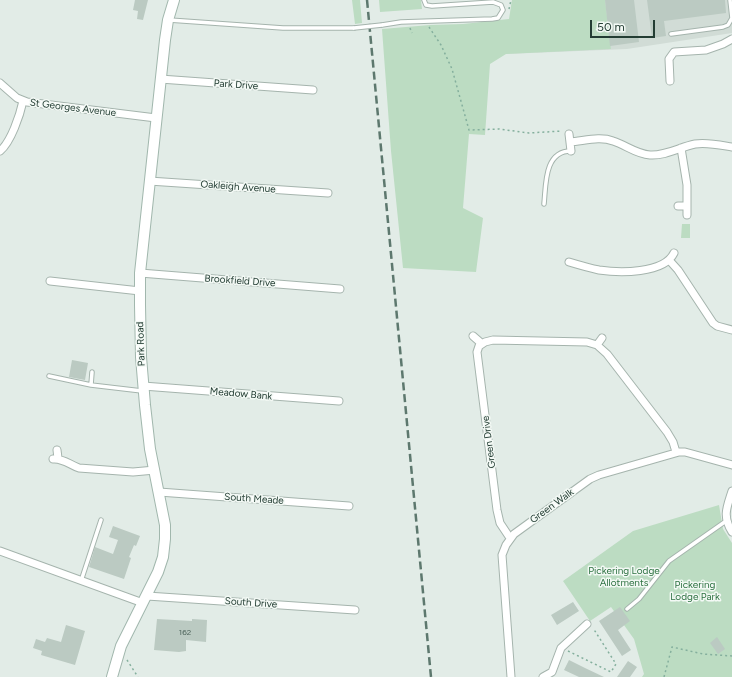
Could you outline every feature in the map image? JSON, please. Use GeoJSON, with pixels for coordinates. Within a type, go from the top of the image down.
{"type":"FeatureCollection","features":[{"type":"Feature","properties":{"kind":"main road","name":"Park Road"},"geometry":{"type":"LineString","coordinates":[[112,677],[118,655],[158,572],[164,548],[165,525],[150,443],[143,388],[140,336],[140,273],[160,80],[168,20],[174,0]]}},
{"type":"Feature","properties":{"kind":"street"},"geometry":{"type":"LineString","coordinates":[[670,81],[673,72],[669,59],[674,52],[706,50],[719,46],[732,39]]}},
{"type":"Feature","properties":{"kind":"street","name":"Park Drive"},"geometry":{"type":"LineString","coordinates":[[160,80],[313,90]]}},
{"type":"Feature","properties":{"kind":"street"},"geometry":{"type":"LineString","coordinates":[[0,83],[22,101]]}},
{"type":"Feature","properties":{"kind":"street","name":"St Georges Avenue"},"geometry":{"type":"LineString","coordinates":[[0,151],[5,146],[16,123],[22,101],[156,118]]}},
{"type":"Feature","properties":{"kind":"street"},"geometry":{"type":"LineString","coordinates":[[569,134],[571,151]]}},
{"type":"Feature","properties":{"kind":"street"},"geometry":{"type":"LineString","coordinates":[[570,142],[608,139],[636,152],[649,155],[660,155],[695,144],[704,143],[732,147]]}},
{"type":"Feature","properties":{"kind":"street"},"geometry":{"type":"LineString","coordinates":[[681,148],[687,185],[687,215]]}},
{"type":"Feature","properties":{"kind":"street","name":"Oakleigh Avenue"},"geometry":{"type":"LineString","coordinates":[[149,181],[328,193]]}},
{"type":"Feature","properties":{"kind":"street"},"geometry":{"type":"LineString","coordinates":[[678,206],[687,206]]}},
{"type":"Feature","properties":{"kind":"street"},"geometry":{"type":"LineString","coordinates":[[569,262],[597,269],[627,271],[656,267],[669,260],[674,253]]}},
{"type":"Feature","properties":{"kind":"street"},"geometry":{"type":"LineString","coordinates":[[669,260],[691,289],[712,323],[716,326],[732,330]]}},
{"type":"Feature","properties":{"kind":"street","name":"Brookfield Drive"},"geometry":{"type":"LineString","coordinates":[[140,273],[340,289]]}},
{"type":"Feature","properties":{"kind":"street"},"geometry":{"type":"LineString","coordinates":[[50,282],[140,291]]}},
{"type":"Feature","properties":{"kind":"street"},"geometry":{"type":"LineString","coordinates":[[473,336],[481,344],[493,340],[587,342],[598,345],[607,354],[667,432],[673,442],[676,452]]}},
{"type":"Feature","properties":{"kind":"street"},"geometry":{"type":"LineString","coordinates":[[598,345],[602,338]]}},
{"type":"Feature","properties":{"kind":"street","name":"Green Drive"},"geometry":{"type":"LineString","coordinates":[[481,344],[478,352],[496,510],[500,523],[510,538]]}},
{"type":"Feature","properties":{"kind":"street","name":"Meadow Bank"},"geometry":{"type":"LineString","coordinates":[[143,388],[339,401]]}},
{"type":"Feature","properties":{"kind":"street"},"geometry":{"type":"LineString","coordinates":[[57,450],[55,459],[62,460],[79,468],[128,472],[155,470]]}},
{"type":"Feature","properties":{"kind":"street","name":"Green Walk"},"geometry":{"type":"LineString","coordinates":[[511,677],[502,555],[510,538],[596,476],[676,452],[685,452],[732,465]]}},
{"type":"Feature","properties":{"kind":"street"},"geometry":{"type":"LineString","coordinates":[[732,491],[726,513],[726,521],[732,532]]}},
{"type":"Feature","properties":{"kind":"street","name":"South Meade"},"geometry":{"type":"LineString","coordinates":[[159,492],[348,506]]}},
{"type":"Feature","properties":{"kind":"street","name":"South Drive"},"geometry":{"type":"LineString","coordinates":[[0,551],[80,581],[145,599],[355,610]]}},
{"type":"Feature","properties":{"kind":"street"},"geometry":{"type":"LineString","coordinates":[[543,677],[552,672],[561,648],[587,624]]}},
{"type":"Feature","properties":{"kind":"lane"},"geometry":{"type":"LineString","coordinates":[[168,20],[282,28],[354,28],[400,22],[492,19],[498,18],[501,15],[503,7],[497,3],[489,2],[429,6],[426,5],[424,0]]}},
{"type":"Feature","properties":{"kind":"lane"},"geometry":{"type":"LineString","coordinates":[[671,34],[728,25],[732,18],[730,0]]}},
{"type":"Feature","properties":{"kind":"lane"},"geometry":{"type":"LineString","coordinates":[[544,204],[549,166],[558,154],[565,151],[571,151]]}},
{"type":"Feature","properties":{"kind":"lane"},"geometry":{"type":"LineString","coordinates":[[91,386],[92,372]]}},
{"type":"Feature","properties":{"kind":"lane"},"geometry":{"type":"LineString","coordinates":[[49,376],[91,386],[143,388]]}},
{"type":"Feature","properties":{"kind":"lane"},"geometry":{"type":"LineString","coordinates":[[80,581],[101,520]]}},
{"type":"Feature","properties":{"kind":"lane"},"geometry":{"type":"LineString","coordinates":[[627,609],[639,599],[669,561],[726,521]]}},
{"type":"Feature","properties":{"kind":"path"},"geometry":{"type":"LineString","coordinates":[[426,22],[441,45],[452,69],[470,130],[499,129],[529,133],[563,131],[569,134]]}},
{"type":"Feature","properties":{"kind":"path"},"geometry":{"type":"LineString","coordinates":[[561,648],[611,672],[616,664],[588,623],[587,624]]}},
{"type":"Feature","properties":{"kind":"path"},"geometry":{"type":"LineString","coordinates":[[664,677],[672,647],[703,654],[732,656]]}},
{"type":"Feature","properties":{"kind":"path"},"geometry":{"type":"LineString","coordinates":[[118,655],[128,661],[138,677]]}},
{"type":"Feature","properties":{"kind":"shaded area"},"geometry":{"type":"Polygon","coordinates":[[[512,0],[732,0],[732,33],[627,49],[506,54],[512,0]]]}},
{"type":"Feature","properties":{"kind":"green space"},"geometry":{"type":"Polygon","coordinates":[[[352,0],[360,0],[362,23],[355,24],[352,0]]]}},
{"type":"Feature","properties":{"kind":"green space"},"geometry":{"type":"Polygon","coordinates":[[[379,0],[421,0],[422,9],[380,12],[379,0]]]}},
{"type":"Feature","properties":{"kind":"green space"},"geometry":{"type":"Polygon","coordinates":[[[512,0],[605,0],[611,49],[506,54],[490,64],[485,135],[469,134],[463,208],[483,218],[476,272],[403,268],[391,151],[382,29],[463,24],[509,19],[512,0]]]}},
{"type":"Feature","properties":{"kind":"green space"},"geometry":{"type":"Polygon","coordinates":[[[682,224],[690,224],[690,238],[681,238],[682,224]]]}},
{"type":"Feature","properties":{"kind":"green space"},"geometry":{"type":"Polygon","coordinates":[[[719,505],[723,529],[732,543],[732,677],[642,677],[644,674],[634,639],[611,607],[590,621],[563,581],[633,531],[719,505]]]}},
{"type":"Feature","properties":{"kind":"building"},"geometry":{"type":"Polygon","coordinates":[[[135,0],[148,0],[143,20],[137,19],[138,11],[133,10],[135,0]]]}},
{"type":"Feature","properties":{"kind":"building"},"geometry":{"type":"Polygon","coordinates":[[[605,0],[634,0],[639,42],[610,46],[605,0]]]}},
{"type":"Feature","properties":{"kind":"building"},"geometry":{"type":"Polygon","coordinates":[[[647,0],[725,0],[726,13],[664,21],[666,36],[652,38],[647,0]]]}},
{"type":"Feature","properties":{"kind":"building"},"geometry":{"type":"Polygon","coordinates":[[[72,360],[88,363],[85,380],[69,377],[72,360]]]}},
{"type":"Feature","properties":{"kind":"building"},"geometry":{"type":"Polygon","coordinates":[[[113,526],[140,536],[129,557],[131,558],[124,579],[89,567],[95,547],[113,554],[118,540],[109,537],[113,526]]]}},
{"type":"Feature","properties":{"kind":"building"},"geometry":{"type":"Polygon","coordinates":[[[573,602],[579,611],[557,625],[551,615],[573,602]]]}},
{"type":"Feature","properties":{"kind":"building"},"geometry":{"type":"Polygon","coordinates":[[[620,607],[630,621],[618,630],[631,650],[622,656],[599,621],[620,607]]]}},
{"type":"Feature","properties":{"kind":"building"},"geometry":{"type":"Polygon","coordinates":[[[157,619],[192,621],[192,619],[207,620],[206,642],[186,640],[186,651],[179,652],[154,650],[157,619]]]}},
{"type":"Feature","properties":{"kind":"building"},"geometry":{"type":"Polygon","coordinates":[[[66,625],[85,631],[75,665],[41,655],[42,651],[33,648],[36,639],[45,642],[47,638],[61,642],[66,625]]]}},
{"type":"Feature","properties":{"kind":"building"},"geometry":{"type":"Polygon","coordinates":[[[717,637],[725,649],[718,654],[710,643],[717,637]]]}},
{"type":"Feature","properties":{"kind":"building"},"geometry":{"type":"Polygon","coordinates":[[[569,660],[604,677],[579,677],[564,670],[569,660]]]}},
{"type":"Feature","properties":{"kind":"building"},"geometry":{"type":"Polygon","coordinates":[[[628,661],[637,667],[630,677],[617,677],[628,661]]]}},
{"type":"Feature","properties":{"kind":"railway"},"geometry":{"type":"LineString","coordinates":[[367,0],[431,677]]}},
{"type":"Feature","properties":{"kind":"park label","name":"Pickering Lodge Allotments"},"geometry":{"type":"Point","coordinates":[624,576]}},
{"type":"Feature","properties":{"kind":"park label","name":"Pickering Lodge Park"},"geometry":{"type":"Point","coordinates":[695,590]}}]}
